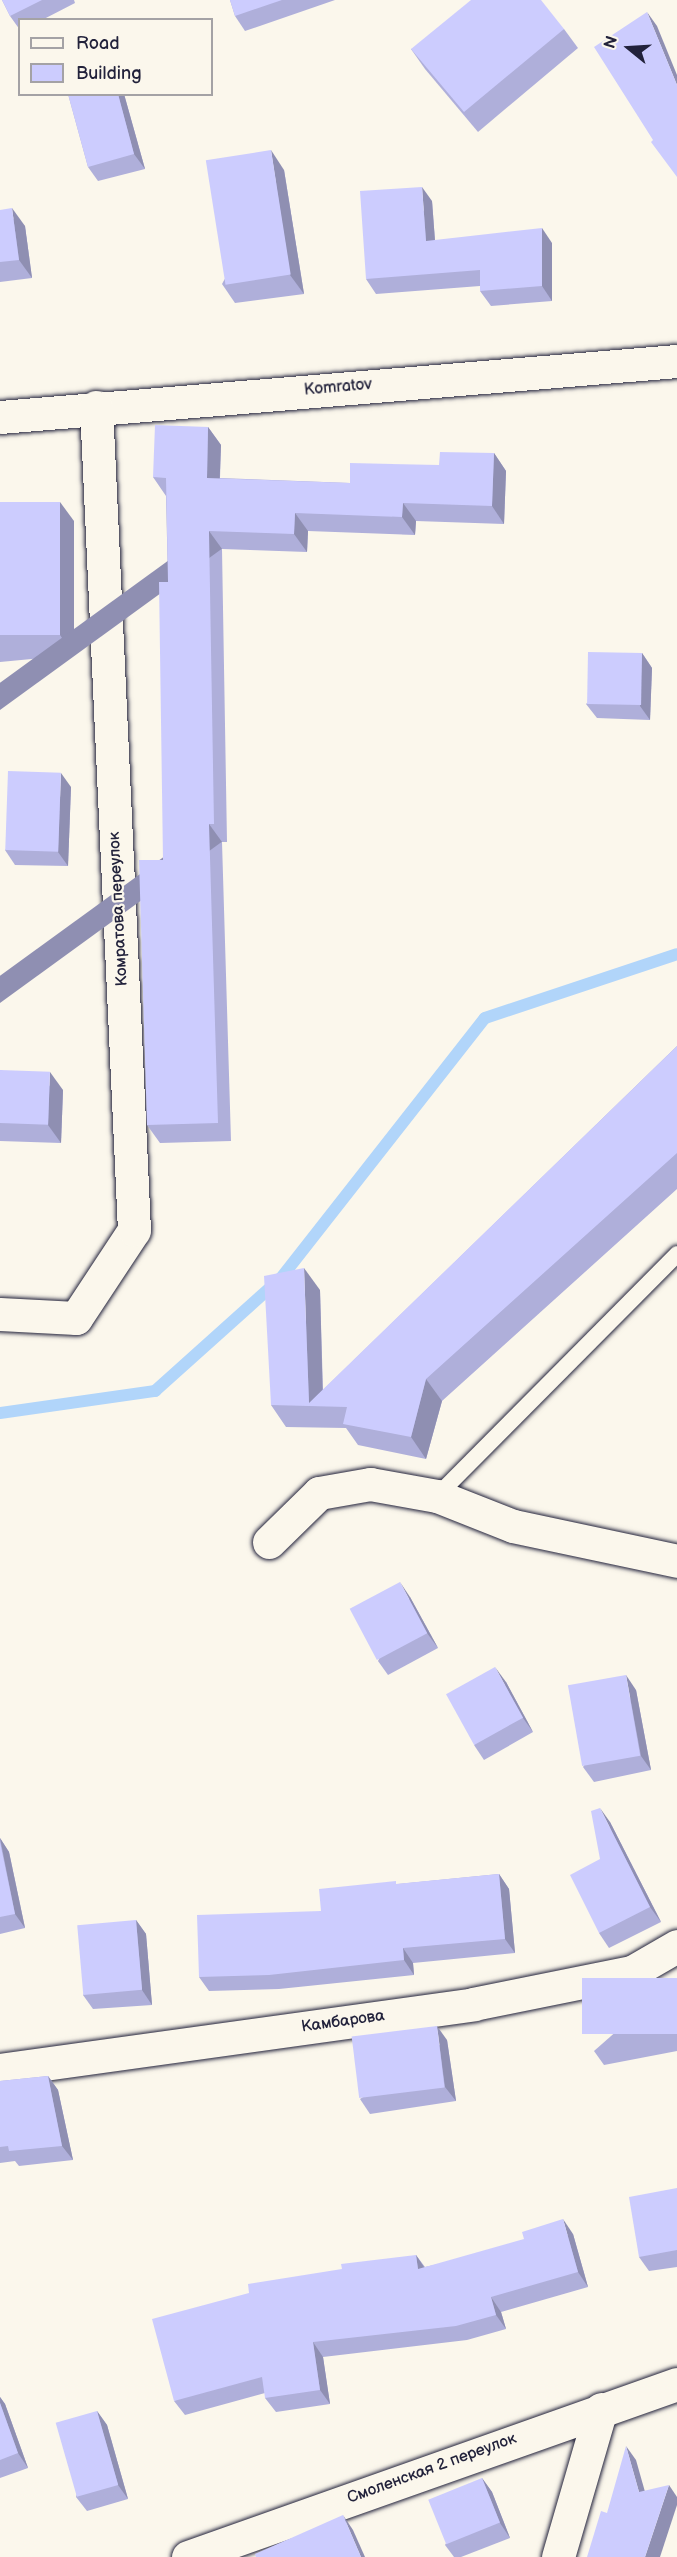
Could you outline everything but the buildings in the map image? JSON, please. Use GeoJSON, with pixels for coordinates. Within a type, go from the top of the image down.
{"type":"FeatureCollection","features":[{"type":"Feature","properties":{"kind":"street","name":"Komratov"},"geometry":{"type":"LineString","coordinates":[[0,417],[96,407],[677,361]]}},
{"type":"Feature","properties":{"kind":"street","name":"Комратова переулок"},"geometry":{"type":"LineString","coordinates":[[0,1314],[76,1318],[134,1230],[96,407]]}},
{"type":"Feature","properties":{"kind":"street"},"geometry":{"type":"LineString","coordinates":[[269,1542],[319,1493],[370,1484],[437,1496],[513,1526],[677,1561]]}},
{"type":"Feature","properties":{"kind":"street","name":"Камбарова"},"geometry":{"type":"LineString","coordinates":[[0,2070],[473,2004],[632,1972],[677,1946]]}},
{"type":"Feature","properties":{"kind":"street","name":"Смоленская 2 переулок"},"geometry":{"type":"LineString","coordinates":[[188,2557],[677,2384]]}},
{"type":"Feature","properties":{"kind":"street"},"geometry":{"type":"LineString","coordinates":[[558,2557],[601,2409]]}},
{"type":"Feature","properties":{"kind":"lane"},"geometry":{"type":"LineString","coordinates":[[437,1496],[677,1254]]}},
{"type":"Feature","properties":{"kind":"waterway"},"geometry":{"type":"LineString","coordinates":[[0,1413],[155,1391],[281,1278],[485,1018],[677,954]]}}]}
